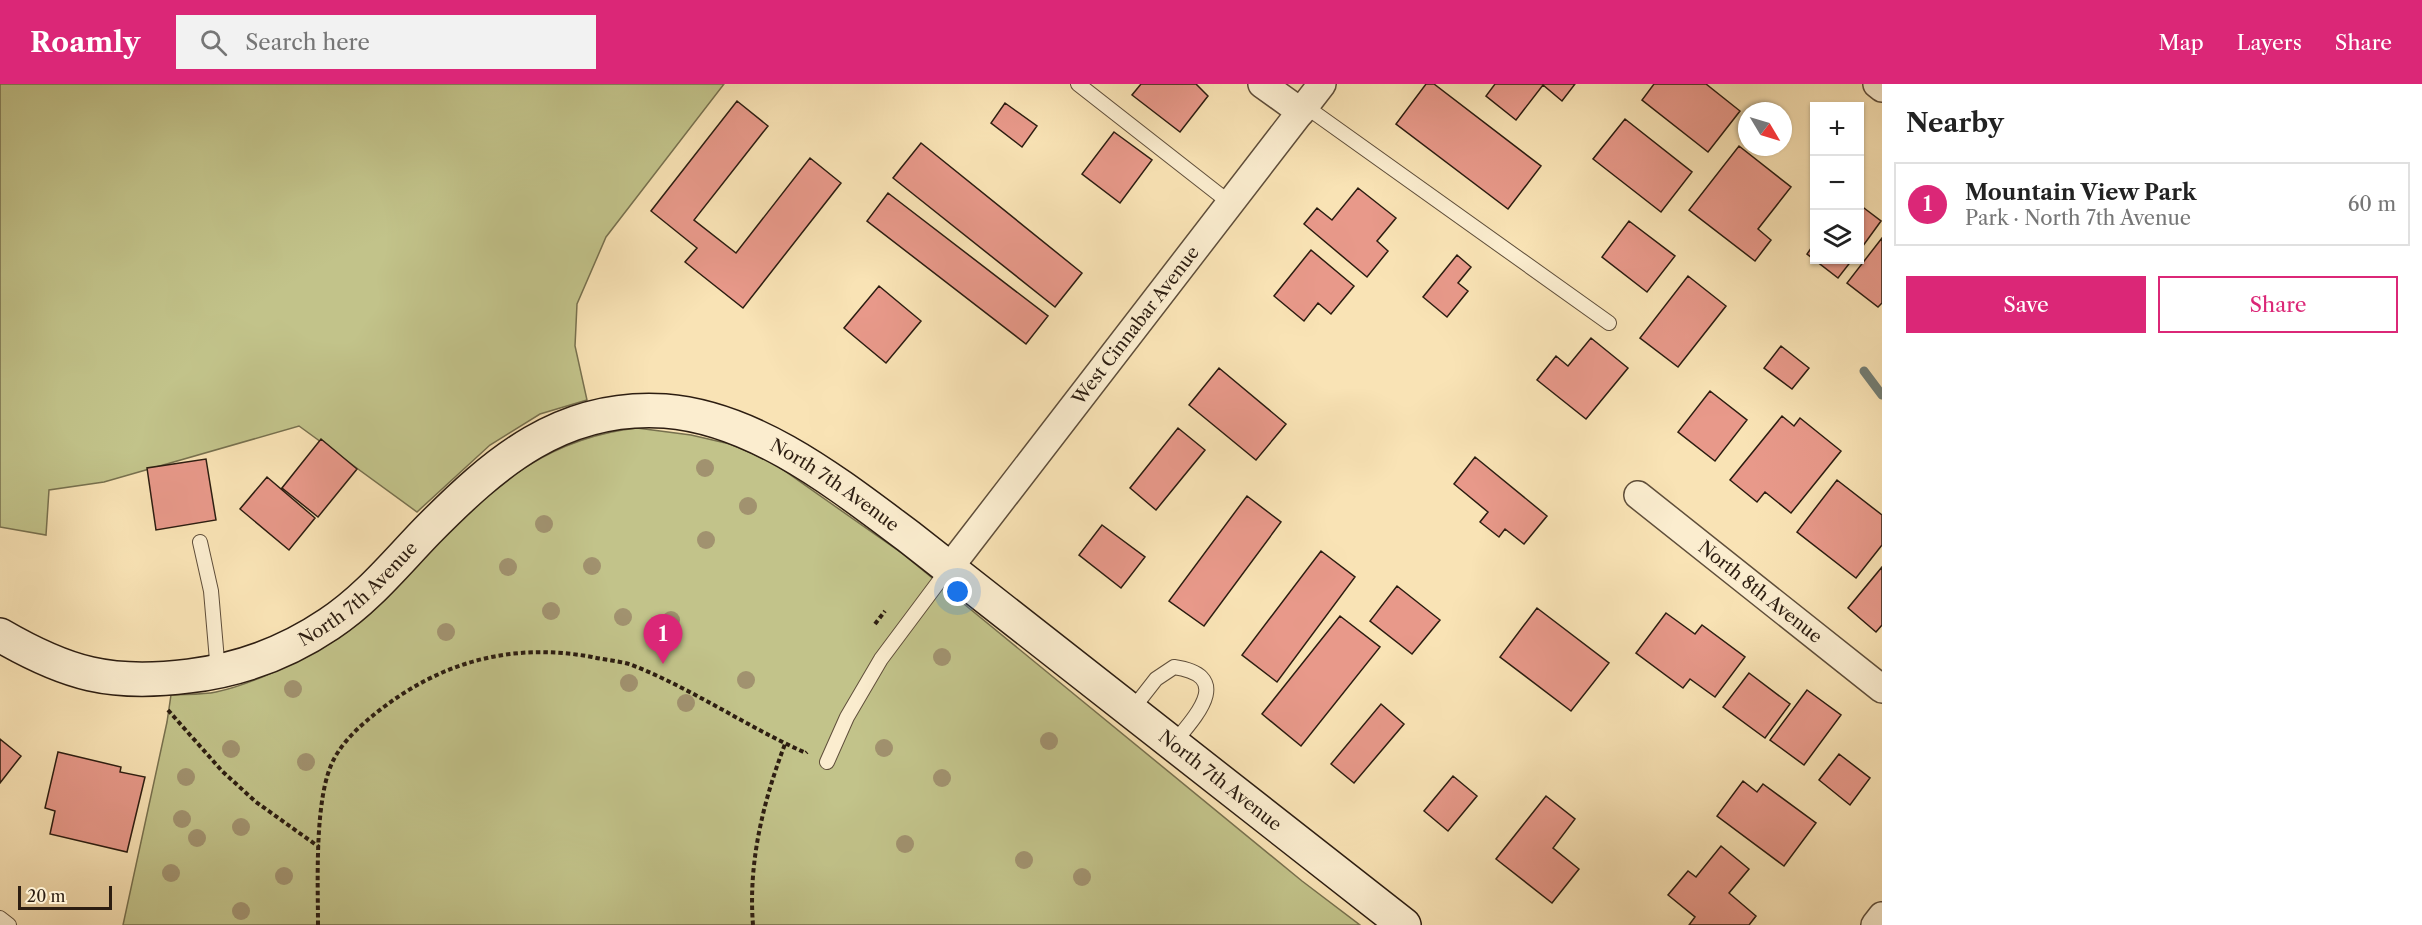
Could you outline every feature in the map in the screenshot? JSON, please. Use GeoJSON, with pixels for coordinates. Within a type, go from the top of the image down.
{"type":"FeatureCollection","features":[{"type":"Feature","properties":{"kind":"street"},"geometry":{"type":"LineString","coordinates":[[1262,84],[1303,109]]}},
{"type":"Feature","properties":{"kind":"street","name":"West Cinnabar Avenue"},"geometry":{"type":"LineString","coordinates":[[950,568],[1322,84]]}},
{"type":"Feature","properties":{"kind":"street"},"geometry":{"type":"LineString","coordinates":[[1876,84],[1882,88]]}},
{"type":"Feature","properties":{"kind":"street","name":"North 7th Avenue"},"geometry":{"type":"LineString","coordinates":[[0,635],[34,655],[71,670],[129,681],[150,681],[239,668],[278,653],[330,624],[367,593],[436,523],[499,464],[538,437],[575,422],[605,414],[666,411],[708,419],[775,446],[849,492],[950,568],[1404,925]]}},
{"type":"Feature","properties":{"kind":"street","name":"North 8th Avenue"},"geometry":{"type":"LineString","coordinates":[[1638,495],[1882,689]]}},
{"type":"Feature","properties":{"kind":"street"},"geometry":{"type":"LineString","coordinates":[[1875,925],[1882,916]]}},
{"type":"Feature","properties":{"kind":"lane"},"geometry":{"type":"LineString","coordinates":[[1078,84],[1230,203]]}},
{"type":"Feature","properties":{"kind":"lane"},"geometry":{"type":"LineString","coordinates":[[1303,109],[1609,323]]}},
{"type":"Feature","properties":{"kind":"lane"},"geometry":{"type":"LineString","coordinates":[[200,543],[212,591],[218,672]]}},
{"type":"Feature","properties":{"kind":"lane"},"geometry":{"type":"LineString","coordinates":[[827,762],[847,717],[881,659],[950,568]]}},
{"type":"Feature","properties":{"kind":"lane"},"geometry":{"type":"LineString","coordinates":[[1131,711],[1156,679],[1174,667],[1189,669],[1203,679],[1208,689],[1206,701],[1173,744]]}},
{"type":"Feature","properties":{"kind":"lane"},"geometry":{"type":"LineString","coordinates":[[0,918],[9,925]]}},
{"type":"Feature","properties":{"kind":"path"},"geometry":{"type":"LineString","coordinates":[[874,626],[888,608]]}},
{"type":"Feature","properties":{"kind":"path"},"geometry":{"type":"LineString","coordinates":[[318,925],[321,798],[333,759],[356,729],[404,691],[454,667],[513,652],[570,653],[630,664],[696,695],[785,744],[806,753],[810,743]]}},
{"type":"Feature","properties":{"kind":"path"},"geometry":{"type":"LineString","coordinates":[[150,681],[164,706],[222,771],[256,802],[320,848]]}},
{"type":"Feature","properties":{"kind":"path"},"geometry":{"type":"LineString","coordinates":[[753,925],[751,902],[756,841],[774,772],[785,744]]}},
{"type":"Feature","properties":{"kind":"green space"},"geometry":{"type":"Polygon","coordinates":[[[0,84],[724,84],[606,237],[577,304],[575,346],[587,400],[540,414],[490,445],[417,512],[299,426],[104,482],[49,490],[46,535],[0,527],[0,84]]]}},
{"type":"Feature","properties":{"kind":"green space"},"geometry":{"type":"Polygon","coordinates":[[[637,428],[691,435],[730,444],[772,462],[903,554],[1302,881],[1360,925],[123,925],[171,695],[211,693],[233,687],[272,673],[312,653],[362,621],[392,593],[459,521],[503,482],[552,452],[578,441],[637,428]]]}},
{"type":"Feature","properties":{"kind":"building"},"geometry":{"type":"Polygon","coordinates":[[[1141,84],[1196,84],[1208,96],[1180,132],[1132,95],[1141,84]]]}},
{"type":"Feature","properties":{"kind":"building"},"geometry":{"type":"Polygon","coordinates":[[[1426,84],[1434,84],[1541,166],[1508,209],[1396,124],[1426,84]]]}},
{"type":"Feature","properties":{"kind":"building"},"geometry":{"type":"Polygon","coordinates":[[[1495,84],[1575,84],[1562,101],[1543,85],[1516,120],[1486,96],[1495,84]]]}},
{"type":"Feature","properties":{"kind":"building"},"geometry":{"type":"Polygon","coordinates":[[[1654,84],[1706,84],[1738,109],[1738,114],[1708,152],[1642,100],[1654,84]]]}},
{"type":"Feature","properties":{"kind":"building"},"geometry":{"type":"Polygon","coordinates":[[[737,101],[768,126],[694,220],[736,253],[810,158],[841,183],[743,308],[685,262],[697,248],[651,211],[737,101]]]}},
{"type":"Feature","properties":{"kind":"building"},"geometry":{"type":"Polygon","coordinates":[[[1005,103],[1037,126],[1022,147],[991,123],[1005,103]]]}},
{"type":"Feature","properties":{"kind":"building"},"geometry":{"type":"Polygon","coordinates":[[[1625,119],[1692,172],[1661,212],[1593,159],[1625,119]]]}},
{"type":"Feature","properties":{"kind":"building"},"geometry":{"type":"Polygon","coordinates":[[[1114,132],[1152,160],[1120,203],[1082,174],[1114,132]]]}},
{"type":"Feature","properties":{"kind":"building"},"geometry":{"type":"Polygon","coordinates":[[[921,143],[1082,273],[1055,307],[893,178],[921,143]]]}},
{"type":"Feature","properties":{"kind":"building"},"geometry":{"type":"Polygon","coordinates":[[[1738,147],[1738,156],[1752,156],[1791,187],[1758,229],[1771,240],[1755,261],[1689,210],[1738,147]]]}},
{"type":"Feature","properties":{"kind":"building"},"geometry":{"type":"Polygon","coordinates":[[[1358,188],[1396,218],[1377,241],[1388,251],[1367,277],[1304,224],[1317,208],[1332,220],[1358,188]]]}},
{"type":"Feature","properties":{"kind":"building"},"geometry":{"type":"Polygon","coordinates":[[[888,193],[1048,316],[1026,344],[867,221],[888,193]]]}},
{"type":"Feature","properties":{"kind":"building"},"geometry":{"type":"Polygon","coordinates":[[[1864,208],[1881,221],[1864,244],[1864,208]]]}},
{"type":"Feature","properties":{"kind":"building"},"geometry":{"type":"Polygon","coordinates":[[[1629,221],[1675,256],[1647,292],[1602,257],[1629,221]]]}},
{"type":"Feature","properties":{"kind":"building"},"geometry":{"type":"Polygon","coordinates":[[[1882,238],[1882,303],[1878,307],[1847,283],[1882,238]]]}},
{"type":"Feature","properties":{"kind":"building"},"geometry":{"type":"Polygon","coordinates":[[[1311,250],[1354,286],[1331,314],[1318,303],[1304,321],[1274,296],[1311,250]]]}},
{"type":"Feature","properties":{"kind":"building"},"geometry":{"type":"Polygon","coordinates":[[[1457,255],[1471,267],[1458,283],[1468,291],[1447,317],[1423,297],[1457,255]]]}},
{"type":"Feature","properties":{"kind":"building"},"geometry":{"type":"Polygon","coordinates":[[[1820,264],[1849,264],[1838,278],[1820,264]]]}},
{"type":"Feature","properties":{"kind":"building"},"geometry":{"type":"Polygon","coordinates":[[[1688,276],[1726,306],[1678,367],[1640,338],[1688,276]]]}},
{"type":"Feature","properties":{"kind":"building"},"geometry":{"type":"Polygon","coordinates":[[[879,286],[921,321],[886,363],[844,328],[879,286]]]}},
{"type":"Feature","properties":{"kind":"building"},"geometry":{"type":"Polygon","coordinates":[[[1591,338],[1628,368],[1586,419],[1537,380],[1556,356],[1568,366],[1591,338]]]}},
{"type":"Feature","properties":{"kind":"building"},"geometry":{"type":"Polygon","coordinates":[[[1781,346],[1809,368],[1792,389],[1764,368],[1781,346]]]}},
{"type":"Feature","properties":{"kind":"building"},"geometry":{"type":"Polygon","coordinates":[[[1219,368],[1286,424],[1256,460],[1189,405],[1219,368]]]}},
{"type":"Feature","properties":{"kind":"building"},"geometry":{"type":"Polygon","coordinates":[[[1710,391],[1747,420],[1715,461],[1678,432],[1710,391]]]}},
{"type":"Feature","properties":{"kind":"building"},"geometry":{"type":"Polygon","coordinates":[[[1782,416],[1794,426],[1800,418],[1841,451],[1791,513],[1765,492],[1757,502],[1730,480],[1782,416]]]}},
{"type":"Feature","properties":{"kind":"building"},"geometry":{"type":"Polygon","coordinates":[[[1178,428],[1205,450],[1156,510],[1130,488],[1178,428]]]}},
{"type":"Feature","properties":{"kind":"building"},"geometry":{"type":"Polygon","coordinates":[[[321,439],[357,469],[318,517],[282,488],[321,439]]]}},
{"type":"Feature","properties":{"kind":"building"},"geometry":{"type":"Polygon","coordinates":[[[1475,457],[1547,516],[1524,544],[1505,529],[1499,537],[1480,522],[1488,512],[1454,484],[1475,457]]]}},
{"type":"Feature","properties":{"kind":"building"},"geometry":{"type":"Polygon","coordinates":[[[206,459],[216,520],[156,530],[147,468],[206,459]]]}},
{"type":"Feature","properties":{"kind":"building"},"geometry":{"type":"Polygon","coordinates":[[[267,477],[315,518],[289,550],[240,509],[267,477]]]}},
{"type":"Feature","properties":{"kind":"building"},"geometry":{"type":"Polygon","coordinates":[[[1837,480],[1882,515],[1882,545],[1856,578],[1797,532],[1837,480]]]}},
{"type":"Feature","properties":{"kind":"building"},"geometry":{"type":"Polygon","coordinates":[[[1247,496],[1281,522],[1204,626],[1169,601],[1247,496]]]}},
{"type":"Feature","properties":{"kind":"building"},"geometry":{"type":"Polygon","coordinates":[[[1102,525],[1145,557],[1121,588],[1079,555],[1102,525]]]}},
{"type":"Feature","properties":{"kind":"building"},"geometry":{"type":"Polygon","coordinates":[[[1321,551],[1355,577],[1277,682],[1242,655],[1321,551]]]}},
{"type":"Feature","properties":{"kind":"building"},"geometry":{"type":"Polygon","coordinates":[[[1882,567],[1882,625],[1876,632],[1848,608],[1882,567]]]}},
{"type":"Feature","properties":{"kind":"building"},"geometry":{"type":"Polygon","coordinates":[[[1397,586],[1440,620],[1412,654],[1370,621],[1397,586]]]}},
{"type":"Feature","properties":{"kind":"building"},"geometry":{"type":"Polygon","coordinates":[[[1537,608],[1609,663],[1571,711],[1500,657],[1537,608]]]}},
{"type":"Feature","properties":{"kind":"building"},"geometry":{"type":"Polygon","coordinates":[[[1666,613],[1695,634],[1702,625],[1745,657],[1715,697],[1690,679],[1683,688],[1636,653],[1666,613]]]}},
{"type":"Feature","properties":{"kind":"building"},"geometry":{"type":"Polygon","coordinates":[[[1340,616],[1380,647],[1301,746],[1262,714],[1340,616]]]}},
{"type":"Feature","properties":{"kind":"building"},"geometry":{"type":"Polygon","coordinates":[[[1749,673],[1790,704],[1765,738],[1723,707],[1749,673]]]}},
{"type":"Feature","properties":{"kind":"building"},"geometry":{"type":"Polygon","coordinates":[[[1807,690],[1841,715],[1804,765],[1770,740],[1807,690]]]}},
{"type":"Feature","properties":{"kind":"building"},"geometry":{"type":"Polygon","coordinates":[[[1381,704],[1404,724],[1354,783],[1331,764],[1381,704]]]}},
{"type":"Feature","properties":{"kind":"building"},"geometry":{"type":"Polygon","coordinates":[[[0,739],[21,756],[0,783],[0,739]]]}},
{"type":"Feature","properties":{"kind":"building"},"geometry":{"type":"Polygon","coordinates":[[[58,752],[121,767],[120,772],[145,777],[127,852],[50,834],[55,811],[45,808],[58,752]]]}},
{"type":"Feature","properties":{"kind":"building"},"geometry":{"type":"Polygon","coordinates":[[[1839,754],[1870,778],[1850,805],[1819,780],[1839,754]]]}},
{"type":"Feature","properties":{"kind":"building"},"geometry":{"type":"Polygon","coordinates":[[[1453,776],[1477,796],[1448,831],[1424,811],[1453,776]]]}},
{"type":"Feature","properties":{"kind":"building"},"geometry":{"type":"Polygon","coordinates":[[[1743,781],[1757,792],[1763,784],[1816,823],[1784,866],[1717,816],[1743,781]]]}},
{"type":"Feature","properties":{"kind":"building"},"geometry":{"type":"Polygon","coordinates":[[[1546,796],[1575,819],[1553,848],[1579,869],[1552,903],[1496,859],[1546,796]]]}},
{"type":"Feature","properties":{"kind":"building"},"geometry":{"type":"Polygon","coordinates":[[[1721,846],[1749,869],[1729,893],[1756,916],[1749,925],[1689,925],[1695,917],[1668,895],[1688,871],[1696,877],[1721,846]]]}},
{"type":"Feature","properties":{"kind":"waterway"},"geometry":{"type":"LineString","coordinates":[[1864,371],[1882,395]]}},
{"type":"Feature","properties":{"kind":"place","name":"Mountain View Park"},"geometry":{"type":"Point","coordinates":[663,664]}}]}
